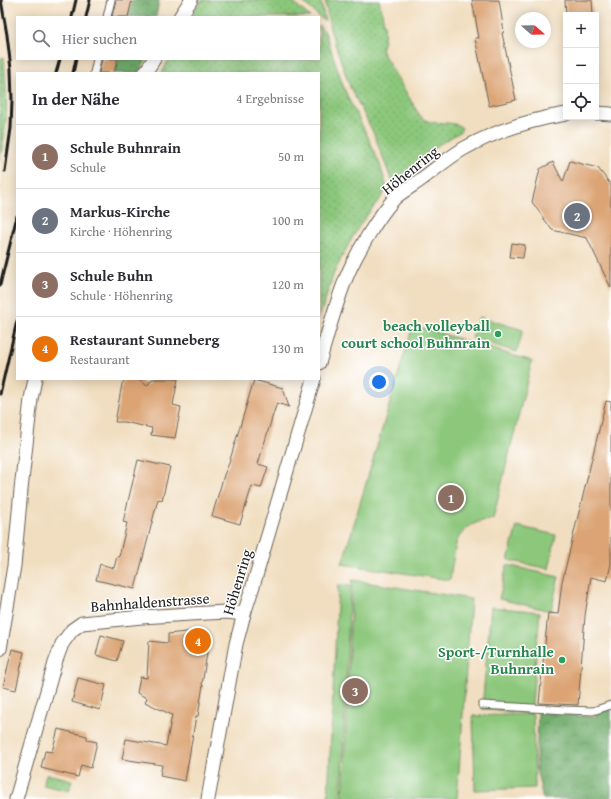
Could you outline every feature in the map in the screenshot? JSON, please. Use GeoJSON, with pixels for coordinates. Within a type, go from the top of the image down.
{"type":"FeatureCollection","features":[{"type":"Feature","properties":{"kind":"street"},"geometry":{"type":"LineString","coordinates":[[181,16],[191,0]]}},
{"type":"Feature","properties":{"kind":"street"},"geometry":{"type":"LineString","coordinates":[[146,72],[153,60]]}},
{"type":"Feature","properties":{"kind":"street"},"geometry":{"type":"LineString","coordinates":[[599,113],[611,114]]}},
{"type":"Feature","properties":{"kind":"street","name":"Höhenring"},"geometry":{"type":"LineString","coordinates":[[320,361],[335,309],[350,271],[366,239],[395,198],[443,162],[486,137],[534,121],[563,115]]}},
{"type":"Feature","properties":{"kind":"street"},"geometry":{"type":"LineString","coordinates":[[0,648],[14,566],[29,414],[35,380]]}},
{"type":"Feature","properties":{"kind":"street","name":"Höhenring"},"geometry":{"type":"LineString","coordinates":[[208,799],[236,644],[314,380]]}},
{"type":"Feature","properties":{"kind":"street","name":"Bahnhaldenstrasse"},"geometry":{"type":"LineString","coordinates":[[16,799],[55,663],[62,644],[72,630],[82,623],[142,617],[226,612],[244,614]]}},
{"type":"Feature","properties":{"kind":"lane"},"geometry":{"type":"LineString","coordinates":[[107,16],[111,0]]}},
{"type":"Feature","properties":{"kind":"lane"},"geometry":{"type":"LineString","coordinates":[[94,72],[97,60]]}},
{"type":"Feature","properties":{"kind":"lane"},"geometry":{"type":"LineString","coordinates":[[482,705],[592,711],[611,705]]}},
{"type":"Feature","properties":{"kind":"green space"},"geometry":{"type":"Polygon","coordinates":[[[132,0],[159,0],[156,16],[128,16],[132,0]]]}},
{"type":"Feature","properties":{"kind":"green space"},"geometry":{"type":"Polygon","coordinates":[[[202,0],[291,0],[309,16],[191,16],[202,0]]]}},
{"type":"Feature","properties":{"kind":"green space"},"geometry":{"type":"Polygon","coordinates":[[[301,0],[320,0],[325,20],[324,21],[301,0]]]}},
{"type":"Feature","properties":{"kind":"green space"},"geometry":{"type":"Polygon","coordinates":[[[379,0],[384,31],[381,50],[420,116],[430,122],[452,124],[462,128],[458,133],[420,159],[395,182],[391,179],[374,134],[350,87],[330,29],[325,1],[379,0]]]}},
{"type":"Feature","properties":{"kind":"green space"},"geometry":{"type":"Polygon","coordinates":[[[320,26],[325,32],[344,88],[380,165],[386,184],[386,191],[361,223],[347,247],[334,273],[320,316],[320,72],[162,72],[168,60],[320,60],[320,26]]]}},
{"type":"Feature","properties":{"kind":"green space"},"geometry":{"type":"Polygon","coordinates":[[[4,57],[6,118],[0,159],[0,59],[4,57]]]}},
{"type":"Feature","properties":{"kind":"green space"},"geometry":{"type":"Polygon","coordinates":[[[118,60],[146,60],[139,72],[114,72],[118,60]]]}},
{"type":"Feature","properties":{"kind":"green space","name":"beach volleyball court school Buhnrain"},"geometry":{"type":"Polygon","coordinates":[[[479,317],[523,330],[517,352],[472,338],[479,317]]]}},
{"type":"Feature","properties":{"kind":"green space"},"geometry":{"type":"Polygon","coordinates":[[[413,325],[532,361],[493,519],[470,526],[459,537],[450,580],[342,564],[413,325]]]}},
{"type":"Feature","properties":{"kind":"green space"},"geometry":{"type":"Polygon","coordinates":[[[517,526],[556,535],[549,569],[508,560],[517,526]]]}},
{"type":"Feature","properties":{"kind":"green space"},"geometry":{"type":"Polygon","coordinates":[[[507,565],[559,577],[551,611],[499,599],[507,565]]]}},
{"type":"Feature","properties":{"kind":"green space"},"geometry":{"type":"Polygon","coordinates":[[[352,580],[471,599],[457,799],[343,799],[352,580]]]}},
{"type":"Feature","properties":{"kind":"green space"},"geometry":{"type":"Polygon","coordinates":[[[338,585],[350,586],[341,799],[328,799],[338,585]]]}},
{"type":"Feature","properties":{"kind":"green space"},"geometry":{"type":"Polygon","coordinates":[[[491,607],[540,612],[531,713],[482,709],[491,607]]]}},
{"type":"Feature","properties":{"kind":"green space"},"geometry":{"type":"Polygon","coordinates":[[[611,708],[611,799],[543,799],[536,768],[538,712],[593,717],[611,708]]]}},
{"type":"Feature","properties":{"kind":"green space"},"geometry":{"type":"Polygon","coordinates":[[[533,714],[535,788],[475,790],[473,716],[533,714]]]}},
{"type":"Feature","properties":{"kind":"green space"},"geometry":{"type":"Polygon","coordinates":[[[47,774],[72,780],[69,791],[43,785],[47,774]]]}},
{"type":"Feature","properties":{"kind":"building"},"geometry":{"type":"Polygon","coordinates":[[[116,0],[132,0],[128,16],[112,16],[116,0]]]}},
{"type":"Feature","properties":{"kind":"building"},"geometry":{"type":"Polygon","coordinates":[[[472,0],[499,0],[504,32],[502,33],[516,100],[489,106],[475,38],[479,38],[472,0]]]}},
{"type":"Feature","properties":{"kind":"building"},"geometry":{"type":"Polygon","coordinates":[[[565,0],[592,0],[593,12],[566,12],[565,0]]]}},
{"type":"Feature","properties":{"kind":"building"},"geometry":{"type":"Polygon","coordinates":[[[102,60],[118,60],[114,72],[99,72],[102,60]]]}},
{"type":"Feature","properties":{"kind":"building"},"geometry":{"type":"Polygon","coordinates":[[[570,161],[598,168],[611,185],[611,288],[587,238],[552,230],[532,202],[540,169],[553,162],[563,182],[570,161]]]}},
{"type":"Feature","properties":{"kind":"building"},"geometry":{"type":"Polygon","coordinates":[[[512,243],[525,245],[523,258],[510,257],[512,243]]]}},
{"type":"Feature","properties":{"kind":"building"},"geometry":{"type":"Polygon","coordinates":[[[124,380],[140,380],[147,386],[151,380],[178,380],[173,405],[181,407],[175,438],[151,435],[152,428],[124,422],[115,422],[122,384],[124,380]]]}},
{"type":"Feature","properties":{"kind":"building"},"geometry":{"type":"Polygon","coordinates":[[[254,380],[283,388],[289,407],[277,403],[258,464],[268,467],[261,488],[252,486],[240,524],[212,516],[254,380]]]}},
{"type":"Feature","properties":{"kind":"building"},"geometry":{"type":"Polygon","coordinates":[[[606,401],[611,402],[611,564],[607,581],[591,577],[585,616],[578,705],[539,703],[548,613],[558,614],[562,582],[606,401]]]}},
{"type":"Feature","properties":{"kind":"building"},"geometry":{"type":"Polygon","coordinates":[[[138,460],[170,467],[162,500],[158,499],[135,589],[96,580],[100,564],[114,568],[117,556],[119,557],[127,523],[123,522],[138,460]]]}},
{"type":"Feature","properties":{"kind":"building"},"geometry":{"type":"Polygon","coordinates":[[[204,630],[210,634],[198,716],[196,716],[185,781],[160,776],[162,765],[122,759],[126,739],[166,746],[172,715],[145,702],[147,698],[137,693],[140,677],[147,678],[149,641],[168,643],[168,634],[204,630]]]}},
{"type":"Feature","properties":{"kind":"building"},"geometry":{"type":"Polygon","coordinates":[[[101,635],[123,641],[117,661],[96,655],[101,635]]]}},
{"type":"Feature","properties":{"kind":"building"},"geometry":{"type":"Polygon","coordinates":[[[12,649],[24,652],[16,690],[3,687],[12,649]]]}},
{"type":"Feature","properties":{"kind":"building"},"geometry":{"type":"Polygon","coordinates":[[[78,678],[106,685],[100,710],[72,702],[78,678]]]}},
{"type":"Feature","properties":{"kind":"building"},"geometry":{"type":"Polygon","coordinates":[[[58,729],[87,736],[87,740],[97,742],[91,768],[81,765],[78,777],[41,768],[45,751],[52,752],[58,729]]]}},
{"type":"Feature","properties":{"kind":"railway"},"geometry":{"type":"LineString","coordinates":[[1,0],[11,69],[12,100],[11,128],[5,171]]}},
{"type":"Feature","properties":{"kind":"railway"},"geometry":{"type":"LineString","coordinates":[[72,16],[76,0]]}},
{"type":"Feature","properties":{"kind":"railway"},"geometry":{"type":"LineString","coordinates":[[86,16],[90,0]]}},
{"type":"Feature","properties":{"kind":"railway"},"geometry":{"type":"LineString","coordinates":[[56,72],[60,60]]}},
{"type":"Feature","properties":{"kind":"railway"},"geometry":{"type":"LineString","coordinates":[[73,72],[76,60]]}},
{"type":"Feature","properties":{"kind":"railway"},"geometry":{"type":"LineString","coordinates":[[0,285],[16,220]]}},
{"type":"Feature","properties":{"kind":"railway"},"geometry":{"type":"LineString","coordinates":[[0,394],[16,325]]}},
{"type":"Feature","properties":{"kind":"place","name":"Markus-Kirche"},"geometry":{"type":"Point","coordinates":[577,216]}},
{"type":"Feature","properties":{"kind":"place","name":"beach volleyball court school Buhnrain"},"geometry":{"type":"Point","coordinates":[498,334]}},
{"type":"Feature","properties":{"kind":"place","name":"Schule Buhnrain"},"geometry":{"type":"Point","coordinates":[451,498]}},
{"type":"Feature","properties":{"kind":"place","name":"Restaurant Sunneberg"},"geometry":{"type":"Point","coordinates":[198,641]}},
{"type":"Feature","properties":{"kind":"place","name":"Sport-/Turnhalle Buhnrain"},"geometry":{"type":"Point","coordinates":[562,660]}},
{"type":"Feature","properties":{"kind":"place","name":"Schule Buhn"},"geometry":{"type":"Point","coordinates":[355,691]}}]}
